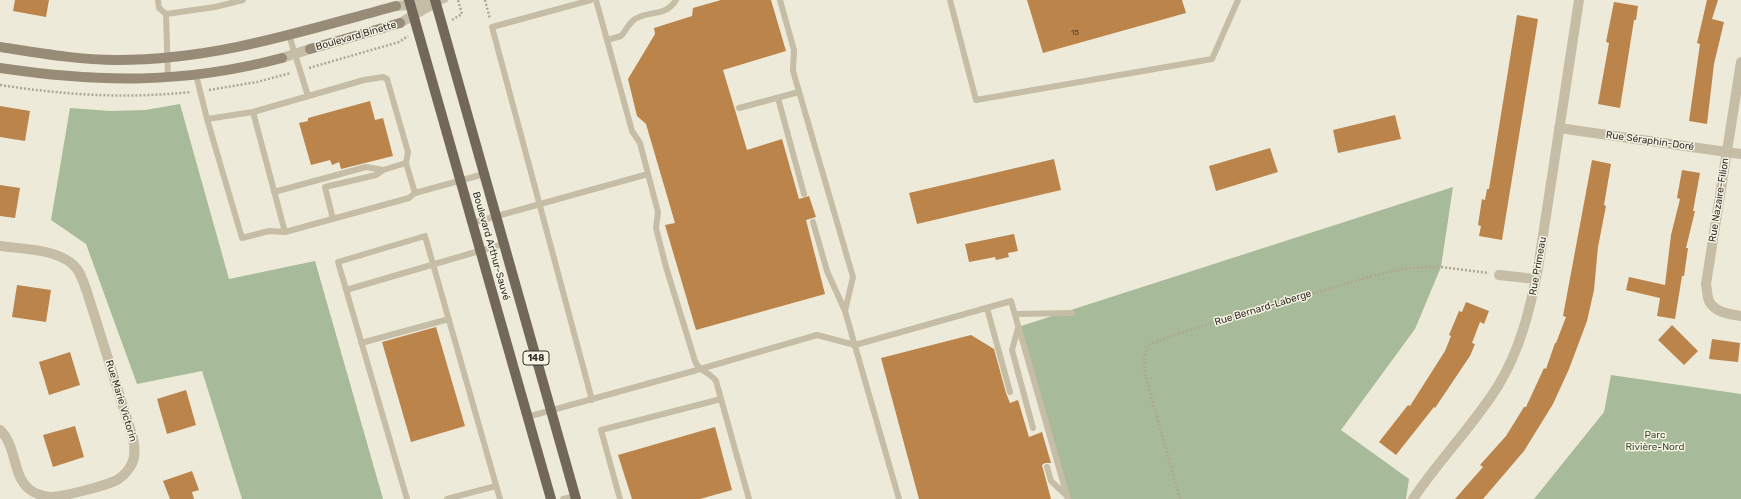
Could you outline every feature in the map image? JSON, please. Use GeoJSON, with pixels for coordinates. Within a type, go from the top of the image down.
{"type":"FeatureCollection","features":[{"type":"Feature","properties":{"kind":"main road","name":"Boulevard Arthur-Sauvé"},"geometry":{"type":"LineString","coordinates":[[438,1],[484,174],[576,498]]}},
{"type":"Feature","properties":{"kind":"main road","name":"Boulevard Arthur-Sauvé"},"geometry":{"type":"LineString","coordinates":[[409,2],[551,499]]}},
{"type":"Feature","properties":{"kind":"street","name":"Rue Primeau"},"geometry":{"type":"LineString","coordinates":[[1413,499],[1498,386],[1522,334],[1530,311],[1579,0]]}},
{"type":"Feature","properties":{"kind":"street","name":"Boulevard Binette"},"geometry":{"type":"LineString","coordinates":[[0,47],[82,58],[118,60],[167,58],[237,48],[409,2],[438,1]]}},
{"type":"Feature","properties":{"kind":"street","name":"Boulevard Binette"},"geometry":{"type":"LineString","coordinates":[[0,68],[95,79],[196,76],[282,58],[400,23],[438,1]]}},
{"type":"Feature","properties":{"kind":"street","name":"Rue Nazaire-Filion"},"geometry":{"type":"LineString","coordinates":[[1741,62],[1706,284],[1709,301],[1715,308],[1724,313],[1741,316]]}},
{"type":"Feature","properties":{"kind":"street","name":"Rue Séraphin-Doré"},"geometry":{"type":"LineString","coordinates":[[1559,128],[1741,154]]}},
{"type":"Feature","properties":{"kind":"street","name":"Rue Marie Victorin"},"geometry":{"type":"LineString","coordinates":[[0,246],[57,255],[68,260],[78,270],[87,292],[133,438],[134,457],[130,467],[116,480],[60,495],[44,496],[30,490],[22,481],[9,441],[0,430]]}},
{"type":"Feature","properties":{"kind":"street"},"geometry":{"type":"LineString","coordinates":[[1499,275],[1536,280]]}},
{"type":"Feature","properties":{"kind":"lane"},"geometry":{"type":"LineString","coordinates":[[158,0],[159,8],[166,14],[168,78]]}},
{"type":"Feature","properties":{"kind":"lane"},"geometry":{"type":"LineString","coordinates":[[166,14],[215,7],[243,0]]}},
{"type":"Feature","properties":{"kind":"lane"},"geometry":{"type":"LineString","coordinates":[[591,0],[492,27],[592,400]]}},
{"type":"Feature","properties":{"kind":"lane"},"geometry":{"type":"LineString","coordinates":[[596,0],[632,131],[640,143],[658,212],[656,228],[694,361],[700,369],[713,377],[721,399],[748,499]]}},
{"type":"Feature","properties":{"kind":"lane"},"geometry":{"type":"LineString","coordinates":[[607,40],[621,36],[630,23],[636,19],[667,10],[676,0]]}},
{"type":"Feature","properties":{"kind":"lane"},"geometry":{"type":"LineString","coordinates":[[780,0],[794,50],[793,71],[853,277],[845,311]]}},
{"type":"Feature","properties":{"kind":"lane"},"geometry":{"type":"LineString","coordinates":[[950,0],[976,100],[1212,59],[1238,0]]}},
{"type":"Feature","properties":{"kind":"lane"},"geometry":{"type":"LineString","coordinates":[[289,35],[308,96]]}},
{"type":"Feature","properties":{"kind":"lane"},"geometry":{"type":"LineString","coordinates":[[196,76],[242,238],[269,231],[285,232],[410,198],[415,193],[484,174]]}},
{"type":"Feature","properties":{"kind":"lane"},"geometry":{"type":"LineString","coordinates":[[207,119],[253,112],[380,76],[385,78],[408,152],[406,163],[415,193]]}},
{"type":"Feature","properties":{"kind":"lane"},"geometry":{"type":"LineString","coordinates":[[739,108],[799,92]]}},
{"type":"Feature","properties":{"kind":"lane"},"geometry":{"type":"LineString","coordinates":[[778,98],[804,194]]}},
{"type":"Feature","properties":{"kind":"lane"},"geometry":{"type":"LineString","coordinates":[[253,112],[285,232]]}},
{"type":"Feature","properties":{"kind":"lane"},"geometry":{"type":"LineString","coordinates":[[332,219],[325,187],[376,174],[383,170],[406,163]]}},
{"type":"Feature","properties":{"kind":"lane"},"geometry":{"type":"LineString","coordinates":[[274,192],[366,167],[383,170]]}},
{"type":"Feature","properties":{"kind":"lane"},"geometry":{"type":"LineString","coordinates":[[472,223],[648,174]]}},
{"type":"Feature","properties":{"kind":"lane"},"geometry":{"type":"LineString","coordinates":[[813,222],[827,271],[845,311],[899,499]]}},
{"type":"Feature","properties":{"kind":"lane"},"geometry":{"type":"LineString","coordinates":[[407,499],[338,262],[425,236],[500,499]]}},
{"type":"Feature","properties":{"kind":"lane"},"geometry":{"type":"LineString","coordinates":[[346,290],[504,244]]}},
{"type":"Feature","properties":{"kind":"lane"},"geometry":{"type":"LineString","coordinates":[[528,417],[818,335],[855,345],[1011,301],[1067,497]]}},
{"type":"Feature","properties":{"kind":"lane"},"geometry":{"type":"LineString","coordinates":[[987,308],[1010,392]]}},
{"type":"Feature","properties":{"kind":"lane"},"geometry":{"type":"LineString","coordinates":[[1014,314],[1072,313]]}},
{"type":"Feature","properties":{"kind":"lane"},"geometry":{"type":"LineString","coordinates":[[361,344],[449,319]]}},
{"type":"Feature","properties":{"kind":"lane"},"geometry":{"type":"LineString","coordinates":[[1018,327],[1012,350],[1033,428]]}},
{"type":"Feature","properties":{"kind":"lane"},"geometry":{"type":"LineString","coordinates":[[620,499],[601,430],[721,399]]}},
{"type":"Feature","properties":{"kind":"lane"},"geometry":{"type":"LineString","coordinates":[[1047,467],[1051,481],[1067,497]]}},
{"type":"Feature","properties":{"kind":"lane"},"geometry":{"type":"LineString","coordinates":[[448,499],[496,486]]}},
{"type":"Feature","properties":{"kind":"lane"},"geometry":{"type":"LineString","coordinates":[[563,499],[576,498]]}},
{"type":"Feature","properties":{"kind":"path"},"geometry":{"type":"LineString","coordinates":[[454,20],[462,14],[458,0]]}},
{"type":"Feature","properties":{"kind":"path"},"geometry":{"type":"LineString","coordinates":[[484,0],[492,27]]}},
{"type":"Feature","properties":{"kind":"path","name":"Boulevard Binette"},"geometry":{"type":"LineString","coordinates":[[309,68],[403,40]]}},
{"type":"Feature","properties":{"kind":"path"},"geometry":{"type":"LineString","coordinates":[[209,90],[257,82],[293,73]]}},
{"type":"Feature","properties":{"kind":"path"},"geometry":{"type":"LineString","coordinates":[[0,84],[81,95],[133,97],[191,92]]}},
{"type":"Feature","properties":{"kind":"path","name":"Rue Bernard-Laberge"},"geometry":{"type":"LineString","coordinates":[[1180,499],[1145,374],[1144,358],[1148,345],[1170,336],[1342,285],[1407,268],[1441,267],[1499,275]]}},
{"type":"Feature","properties":{"kind":"green space"},"geometry":{"type":"Polygon","coordinates":[[[180,104],[229,279],[315,261],[383,499],[242,499],[202,371],[137,384],[86,244],[51,220],[70,108],[110,111],[145,110],[180,104]]]}},
{"type":"Feature","properties":{"kind":"green space"},"geometry":{"type":"Polygon","coordinates":[[[1453,187],[1441,267],[1415,329],[1341,430],[1409,479],[1406,499],[1065,499],[1018,327],[1453,187]]]}},
{"type":"Feature","properties":{"kind":"green space","name":"Parc Rivière-Nord"},"geometry":{"type":"Polygon","coordinates":[[[1611,375],[1741,394],[1741,499],[1534,499],[1604,412],[1611,375]]]}},
{"type":"Feature","properties":{"kind":"building"},"geometry":{"type":"Polygon","coordinates":[[[15,0],[49,0],[46,17],[13,11],[15,0]]]}},
{"type":"Feature","properties":{"kind":"building"},"geometry":{"type":"Polygon","coordinates":[[[721,0],[771,0],[786,51],[723,70],[747,150],[782,139],[799,199],[809,196],[816,217],[806,220],[825,294],[696,330],[665,225],[675,223],[646,124],[637,116],[628,79],[655,34],[654,28],[692,16],[693,8],[721,0]]]}},
{"type":"Feature","properties":{"kind":"building"},"geometry":{"type":"Polygon","coordinates":[[[1027,0],[1182,0],[1186,13],[1043,53],[1027,0]]]}},
{"type":"Feature","properties":{"kind":"building"},"geometry":{"type":"Polygon","coordinates":[[[1707,0],[1718,0],[1712,19],[1724,22],[1714,64],[1707,124],[1689,121],[1700,44],[1697,43],[1707,0]]]}},
{"type":"Feature","properties":{"kind":"building"},"geometry":{"type":"Polygon","coordinates":[[[1614,2],[1638,6],[1636,20],[1634,20],[1620,108],[1598,104],[1609,43],[1606,42],[1614,2]]]}},
{"type":"Feature","properties":{"kind":"building"},"geometry":{"type":"Polygon","coordinates":[[[1517,15],[1538,19],[1502,240],[1479,236],[1481,226],[1478,225],[1482,199],[1485,200],[1487,189],[1489,189],[1517,15]]]}},
{"type":"Feature","properties":{"kind":"building"},"geometry":{"type":"Polygon","coordinates":[[[370,101],[375,120],[383,118],[393,156],[341,169],[339,162],[332,165],[330,160],[311,165],[299,123],[308,121],[308,118],[370,101]]]}},
{"type":"Feature","properties":{"kind":"building"},"geometry":{"type":"Polygon","coordinates":[[[0,106],[30,111],[25,141],[0,137],[0,106]]]}},
{"type":"Feature","properties":{"kind":"building"},"geometry":{"type":"Polygon","coordinates":[[[1395,115],[1401,139],[1338,153],[1333,130],[1395,115]]]}},
{"type":"Feature","properties":{"kind":"building"},"geometry":{"type":"Polygon","coordinates":[[[1270,148],[1278,172],[1216,191],[1209,166],[1270,148]]]}},
{"type":"Feature","properties":{"kind":"building"},"geometry":{"type":"Polygon","coordinates":[[[1054,159],[1061,190],[917,224],[909,193],[1054,159]]]}},
{"type":"Feature","properties":{"kind":"building"},"geometry":{"type":"Polygon","coordinates":[[[1592,160],[1611,164],[1604,205],[1606,206],[1598,247],[1594,290],[1587,321],[1569,369],[1553,404],[1524,451],[1483,499],[1455,499],[1483,467],[1480,465],[1506,436],[1524,407],[1526,407],[1544,368],[1546,369],[1566,317],[1563,316],[1592,160]]]}},
{"type":"Feature","properties":{"kind":"building"},"geometry":{"type":"Polygon","coordinates":[[[1682,170],[1700,173],[1693,211],[1695,211],[1686,248],[1688,248],[1684,276],[1682,276],[1675,319],[1657,316],[1660,298],[1626,290],[1629,277],[1665,285],[1671,235],[1680,199],[1677,198],[1682,170]]]}},
{"type":"Feature","properties":{"kind":"building"},"geometry":{"type":"Polygon","coordinates":[[[0,185],[20,188],[15,218],[0,216],[0,185]]]}},
{"type":"Feature","properties":{"kind":"building"},"geometry":{"type":"Polygon","coordinates":[[[1014,234],[1018,251],[1008,253],[1009,257],[996,260],[995,257],[969,262],[965,244],[1014,234]]]}},
{"type":"Feature","properties":{"kind":"building"},"geometry":{"type":"Polygon","coordinates":[[[17,285],[51,290],[46,322],[12,317],[17,285]]]}},
{"type":"Feature","properties":{"kind":"building"},"geometry":{"type":"Polygon","coordinates":[[[1466,302],[1489,311],[1484,324],[1480,322],[1472,343],[1475,344],[1470,356],[1435,408],[1434,407],[1396,455],[1379,442],[1408,405],[1410,406],[1445,351],[1451,336],[1449,335],[1459,311],[1462,312],[1466,302]]]}},
{"type":"Feature","properties":{"kind":"building"},"geometry":{"type":"Polygon","coordinates":[[[1672,325],[1698,351],[1684,365],[1658,340],[1672,325]]]}},
{"type":"Feature","properties":{"kind":"building"},"geometry":{"type":"Polygon","coordinates":[[[436,327],[465,426],[411,442],[382,342],[436,327]]]}},
{"type":"Feature","properties":{"kind":"building"},"geometry":{"type":"Polygon","coordinates":[[[971,335],[994,349],[1006,393],[1010,403],[1018,400],[1029,437],[1042,432],[1051,463],[1045,463],[1042,465],[1051,499],[919,499],[881,358],[971,335]]]}},
{"type":"Feature","properties":{"kind":"building"},"geometry":{"type":"Polygon","coordinates":[[[1712,339],[1740,343],[1738,362],[1709,359],[1712,339]]]}},
{"type":"Feature","properties":{"kind":"building"},"geometry":{"type":"Polygon","coordinates":[[[70,352],[80,385],[49,395],[39,362],[70,352]]]}},
{"type":"Feature","properties":{"kind":"building"},"geometry":{"type":"Polygon","coordinates":[[[186,390],[196,425],[167,434],[157,399],[186,390]]]}},
{"type":"Feature","properties":{"kind":"building"},"geometry":{"type":"Polygon","coordinates":[[[75,426],[84,457],[53,467],[43,435],[75,426]]]}},
{"type":"Feature","properties":{"kind":"building"},"geometry":{"type":"Polygon","coordinates":[[[715,427],[732,490],[700,499],[632,499],[618,455],[715,427]]]}},
{"type":"Feature","properties":{"kind":"building"},"geometry":{"type":"Polygon","coordinates":[[[192,471],[199,490],[192,492],[194,499],[170,499],[163,481],[192,471]]]}}]}
